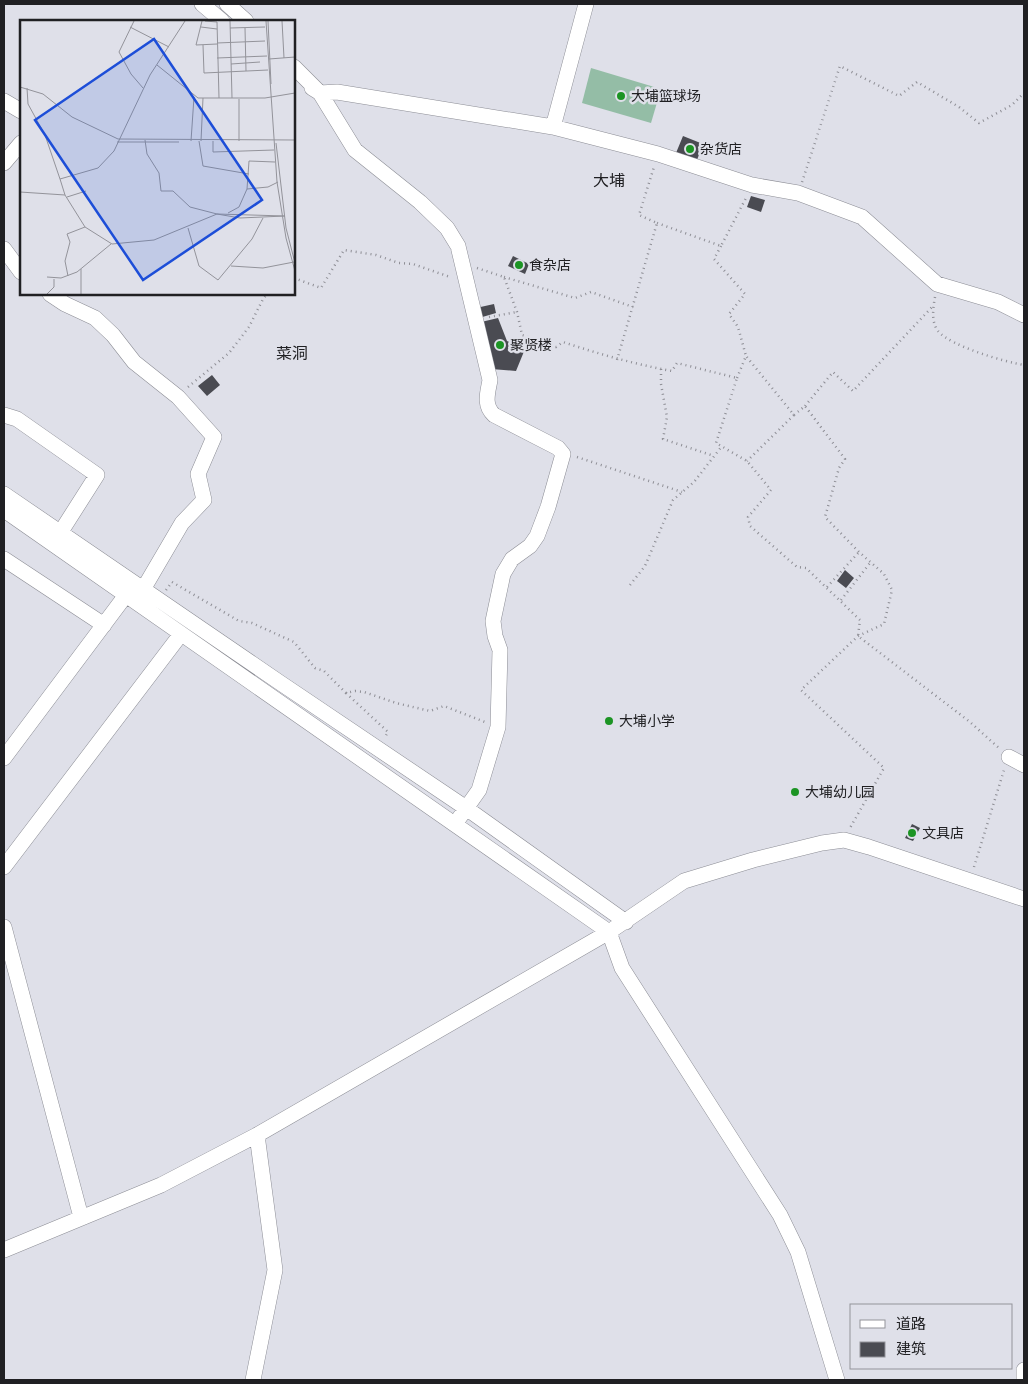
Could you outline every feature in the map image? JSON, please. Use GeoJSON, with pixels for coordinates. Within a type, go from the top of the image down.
{"type":"FeatureCollection","features":[{"type":"Feature","properties":{"kind":"street"},"geometry":{"type":"LineString","coordinates":[[202,4],[221,20]]}},
{"type":"Feature","properties":{"kind":"street"},"geometry":{"type":"LineString","coordinates":[[227,4],[245,20]]}},
{"type":"Feature","properties":{"kind":"street"},"geometry":{"type":"LineString","coordinates":[[553,127],[586,4]]}},
{"type":"Feature","properties":{"kind":"street"},"geometry":{"type":"LineString","coordinates":[[295,68],[320,93],[355,150],[420,202],[447,228],[458,246],[490,380],[487,399],[489,409],[494,415],[558,448],[562,452],[563,458],[551,499],[537,536],[530,546],[507,566],[501,582],[493,621],[495,636],[500,650],[498,727],[479,790],[455,824]]}},
{"type":"Feature","properties":{"kind":"street"},"geometry":{"type":"LineString","coordinates":[[295,77],[320,93],[337,92],[553,127],[658,154],[752,185],[798,192],[862,217],[937,284],[998,302],[1024,315]]}},
{"type":"Feature","properties":{"kind":"street"},"geometry":{"type":"LineString","coordinates":[[4,101],[20,110]]}},
{"type":"Feature","properties":{"kind":"street"},"geometry":{"type":"LineString","coordinates":[[4,163],[20,144]]}},
{"type":"Feature","properties":{"kind":"street"},"geometry":{"type":"LineString","coordinates":[[4,249],[20,271]]}},
{"type":"Feature","properties":{"kind":"street"},"geometry":{"type":"LineString","coordinates":[[4,758],[104,625],[135,595],[182,523],[204,500],[198,474],[214,437],[178,397],[134,362],[113,335],[95,318],[65,304],[52,295]]}},
{"type":"Feature","properties":{"kind":"street"},"geometry":{"type":"LineString","coordinates":[[4,415],[17,419],[96,475],[56,538]]}},
{"type":"Feature","properties":{"kind":"street"},"geometry":{"type":"LineString","coordinates":[[4,494],[56,538],[135,595],[181,634],[609,932],[622,968],[780,1215],[798,1252],[837,1380]]}},
{"type":"Feature","properties":{"kind":"street"},"geometry":{"type":"LineString","coordinates":[[4,510],[56,538]]}},
{"type":"Feature","properties":{"kind":"street"},"geometry":{"type":"LineString","coordinates":[[4,559],[104,625]]}},
{"type":"Feature","properties":{"kind":"street"},"geometry":{"type":"LineString","coordinates":[[135,595],[159,600],[466,808],[626,922]]}},
{"type":"Feature","properties":{"kind":"street"},"geometry":{"type":"LineString","coordinates":[[4,867],[181,634]]}},
{"type":"Feature","properties":{"kind":"street"},"geometry":{"type":"LineString","coordinates":[[1009,757],[1024,765]]}},
{"type":"Feature","properties":{"kind":"street"},"geometry":{"type":"LineString","coordinates":[[4,1250],[161,1185],[257,1135],[626,922],[684,881],[753,860],[822,843],[844,840],[1024,899]]}},
{"type":"Feature","properties":{"kind":"street"},"geometry":{"type":"LineString","coordinates":[[4,927],[82,1217]]}},
{"type":"Feature","properties":{"kind":"street"},"geometry":{"type":"LineString","coordinates":[[253,1380],[275,1270],[257,1135]]}},
{"type":"Feature","properties":{"kind":"street"},"geometry":{"type":"LineString","coordinates":[[1024,1370],[1024,1380]]}},
{"type":"Feature","properties":{"kind":"path"},"geometry":{"type":"LineString","coordinates":[[798,192],[840,66],[899,96],[917,82],[959,107],[980,123],[1012,105],[1024,93]]}},
{"type":"Feature","properties":{"kind":"path"},"geometry":{"type":"LineString","coordinates":[[658,154],[639,216],[721,246]]}},
{"type":"Feature","properties":{"kind":"path"},"geometry":{"type":"LineString","coordinates":[[752,185],[714,259],[745,294],[729,314],[738,327],[746,356],[794,415]]}},
{"type":"Feature","properties":{"kind":"path"},"geometry":{"type":"LineString","coordinates":[[617,360],[657,223]]}},
{"type":"Feature","properties":{"kind":"path"},"geometry":{"type":"LineString","coordinates":[[295,278],[321,288],[344,250],[376,255],[399,263],[413,264],[466,282]]}},
{"type":"Feature","properties":{"kind":"path"},"geometry":{"type":"LineString","coordinates":[[462,263],[575,298],[590,292],[633,307]]}},
{"type":"Feature","properties":{"kind":"path"},"geometry":{"type":"LineString","coordinates":[[504,277],[518,312],[522,335],[556,347],[563,342],[617,360],[661,369],[672,370],[677,363],[737,378]]}},
{"type":"Feature","properties":{"kind":"path"},"geometry":{"type":"LineString","coordinates":[[937,284],[933,306],[933,321],[937,330],[944,337],[951,342],[984,354],[1024,365]]}},
{"type":"Feature","properties":{"kind":"path"},"geometry":{"type":"LineString","coordinates":[[178,397],[195,380],[229,353],[249,327],[266,295]]}},
{"type":"Feature","properties":{"kind":"path"},"geometry":{"type":"LineString","coordinates":[[747,461],[805,406],[833,372],[853,391],[933,306]]}},
{"type":"Feature","properties":{"kind":"path"},"geometry":{"type":"LineString","coordinates":[[475,320],[518,312]]}},
{"type":"Feature","properties":{"kind":"path"},"geometry":{"type":"LineString","coordinates":[[746,356],[716,443],[747,461],[771,490],[748,517],[750,526],[796,567],[806,568],[841,600],[860,620],[858,636]]}},
{"type":"Feature","properties":{"kind":"path"},"geometry":{"type":"LineString","coordinates":[[661,369],[661,384],[667,417],[663,439],[714,456]]}},
{"type":"Feature","properties":{"kind":"path"},"geometry":{"type":"LineString","coordinates":[[805,406],[845,459],[839,468],[825,517],[859,552],[884,574],[892,590],[884,624],[858,636],[801,690],[884,768],[844,840]]}},
{"type":"Feature","properties":{"kind":"path"},"geometry":{"type":"LineString","coordinates":[[630,585],[645,566],[673,500],[694,482],[722,446]]}},
{"type":"Feature","properties":{"kind":"path"},"geometry":{"type":"LineString","coordinates":[[562,452],[682,492]]}},
{"type":"Feature","properties":{"kind":"path"},"geometry":{"type":"LineString","coordinates":[[827,587],[859,552]]}},
{"type":"Feature","properties":{"kind":"path"},"geometry":{"type":"LineString","coordinates":[[841,600],[870,562]]}},
{"type":"Feature","properties":{"kind":"path"},"geometry":{"type":"LineString","coordinates":[[159,600],[172,582],[239,621],[252,623],[294,642],[315,668],[324,671],[388,732],[377,749]]}},
{"type":"Feature","properties":{"kind":"path"},"geometry":{"type":"LineString","coordinates":[[858,636],[970,722],[1009,757],[969,881]]}},
{"type":"Feature","properties":{"kind":"path"},"geometry":{"type":"LineString","coordinates":[[346,693],[364,692],[396,703],[430,711],[444,706],[498,727]]}},
{"type":"Feature","properties":{"kind":"green space","name":"大埔篮球场"},"geometry":{"type":"Polygon","coordinates":[[[591,68],[661,89],[651,123],[582,103],[591,68]]]}},
{"type":"Feature","properties":{"kind":"building","name":"杂货店"},"geometry":{"type":"Polygon","coordinates":[[[683,136],[703,144],[697,160],[676,153],[683,136]]]}},
{"type":"Feature","properties":{"kind":"building"},"geometry":{"type":"Polygon","coordinates":[[[751,196],[765,200],[761,212],[747,207],[751,196]]]}},
{"type":"Feature","properties":{"kind":"building","name":"食杂店"},"geometry":{"type":"Polygon","coordinates":[[[513,256],[529,264],[525,274],[508,266],[513,256]]]}},
{"type":"Feature","properties":{"kind":"building"},"geometry":{"type":"Polygon","coordinates":[[[494,304],[496,313],[479,318],[476,308],[494,304]]]}},
{"type":"Feature","properties":{"kind":"building","name":"聚贤楼"},"geometry":{"type":"Polygon","coordinates":[[[498,318],[507,341],[525,349],[516,371],[491,369],[477,323],[498,318]]]}},
{"type":"Feature","properties":{"kind":"building"},"geometry":{"type":"Polygon","coordinates":[[[212,375],[220,385],[207,396],[198,386],[212,375]]]}},
{"type":"Feature","properties":{"kind":"building"},"geometry":{"type":"Polygon","coordinates":[[[845,570],[854,578],[846,588],[837,581],[845,570]]]}},
{"type":"Feature","properties":{"kind":"building","name":"文具店"},"geometry":{"type":"Polygon","coordinates":[[[912,824],[920,828],[913,841],[905,838],[912,824]]]}},
{"type":"Feature","properties":{"kind":"place","name":"大埔篮球场"},"geometry":{"type":"Point","coordinates":[621,96]}},
{"type":"Feature","properties":{"kind":"place","name":"杂货店"},"geometry":{"type":"Point","coordinates":[690,149]}},
{"type":"Feature","properties":{"kind":"place","name":"食杂店"},"geometry":{"type":"Point","coordinates":[519,265]}},
{"type":"Feature","properties":{"kind":"place","name":"聚贤楼"},"geometry":{"type":"Point","coordinates":[500,345]}},
{"type":"Feature","properties":{"kind":"place","name":"大埔小学"},"geometry":{"type":"Point","coordinates":[609,721]}},
{"type":"Feature","properties":{"kind":"place","name":"大埔幼儿园"},"geometry":{"type":"Point","coordinates":[795,792]}},
{"type":"Feature","properties":{"kind":"place","name":"文具店"},"geometry":{"type":"Point","coordinates":[912,833]}},
{"type":"Feature","properties":{"kind":"district","name":"大埔"},"geometry":{"type":"Point","coordinates":[609,181]}},
{"type":"Feature","properties":{"kind":"district","name":"菜洞"},"geometry":{"type":"Point","coordinates":[292,354]}}]}
